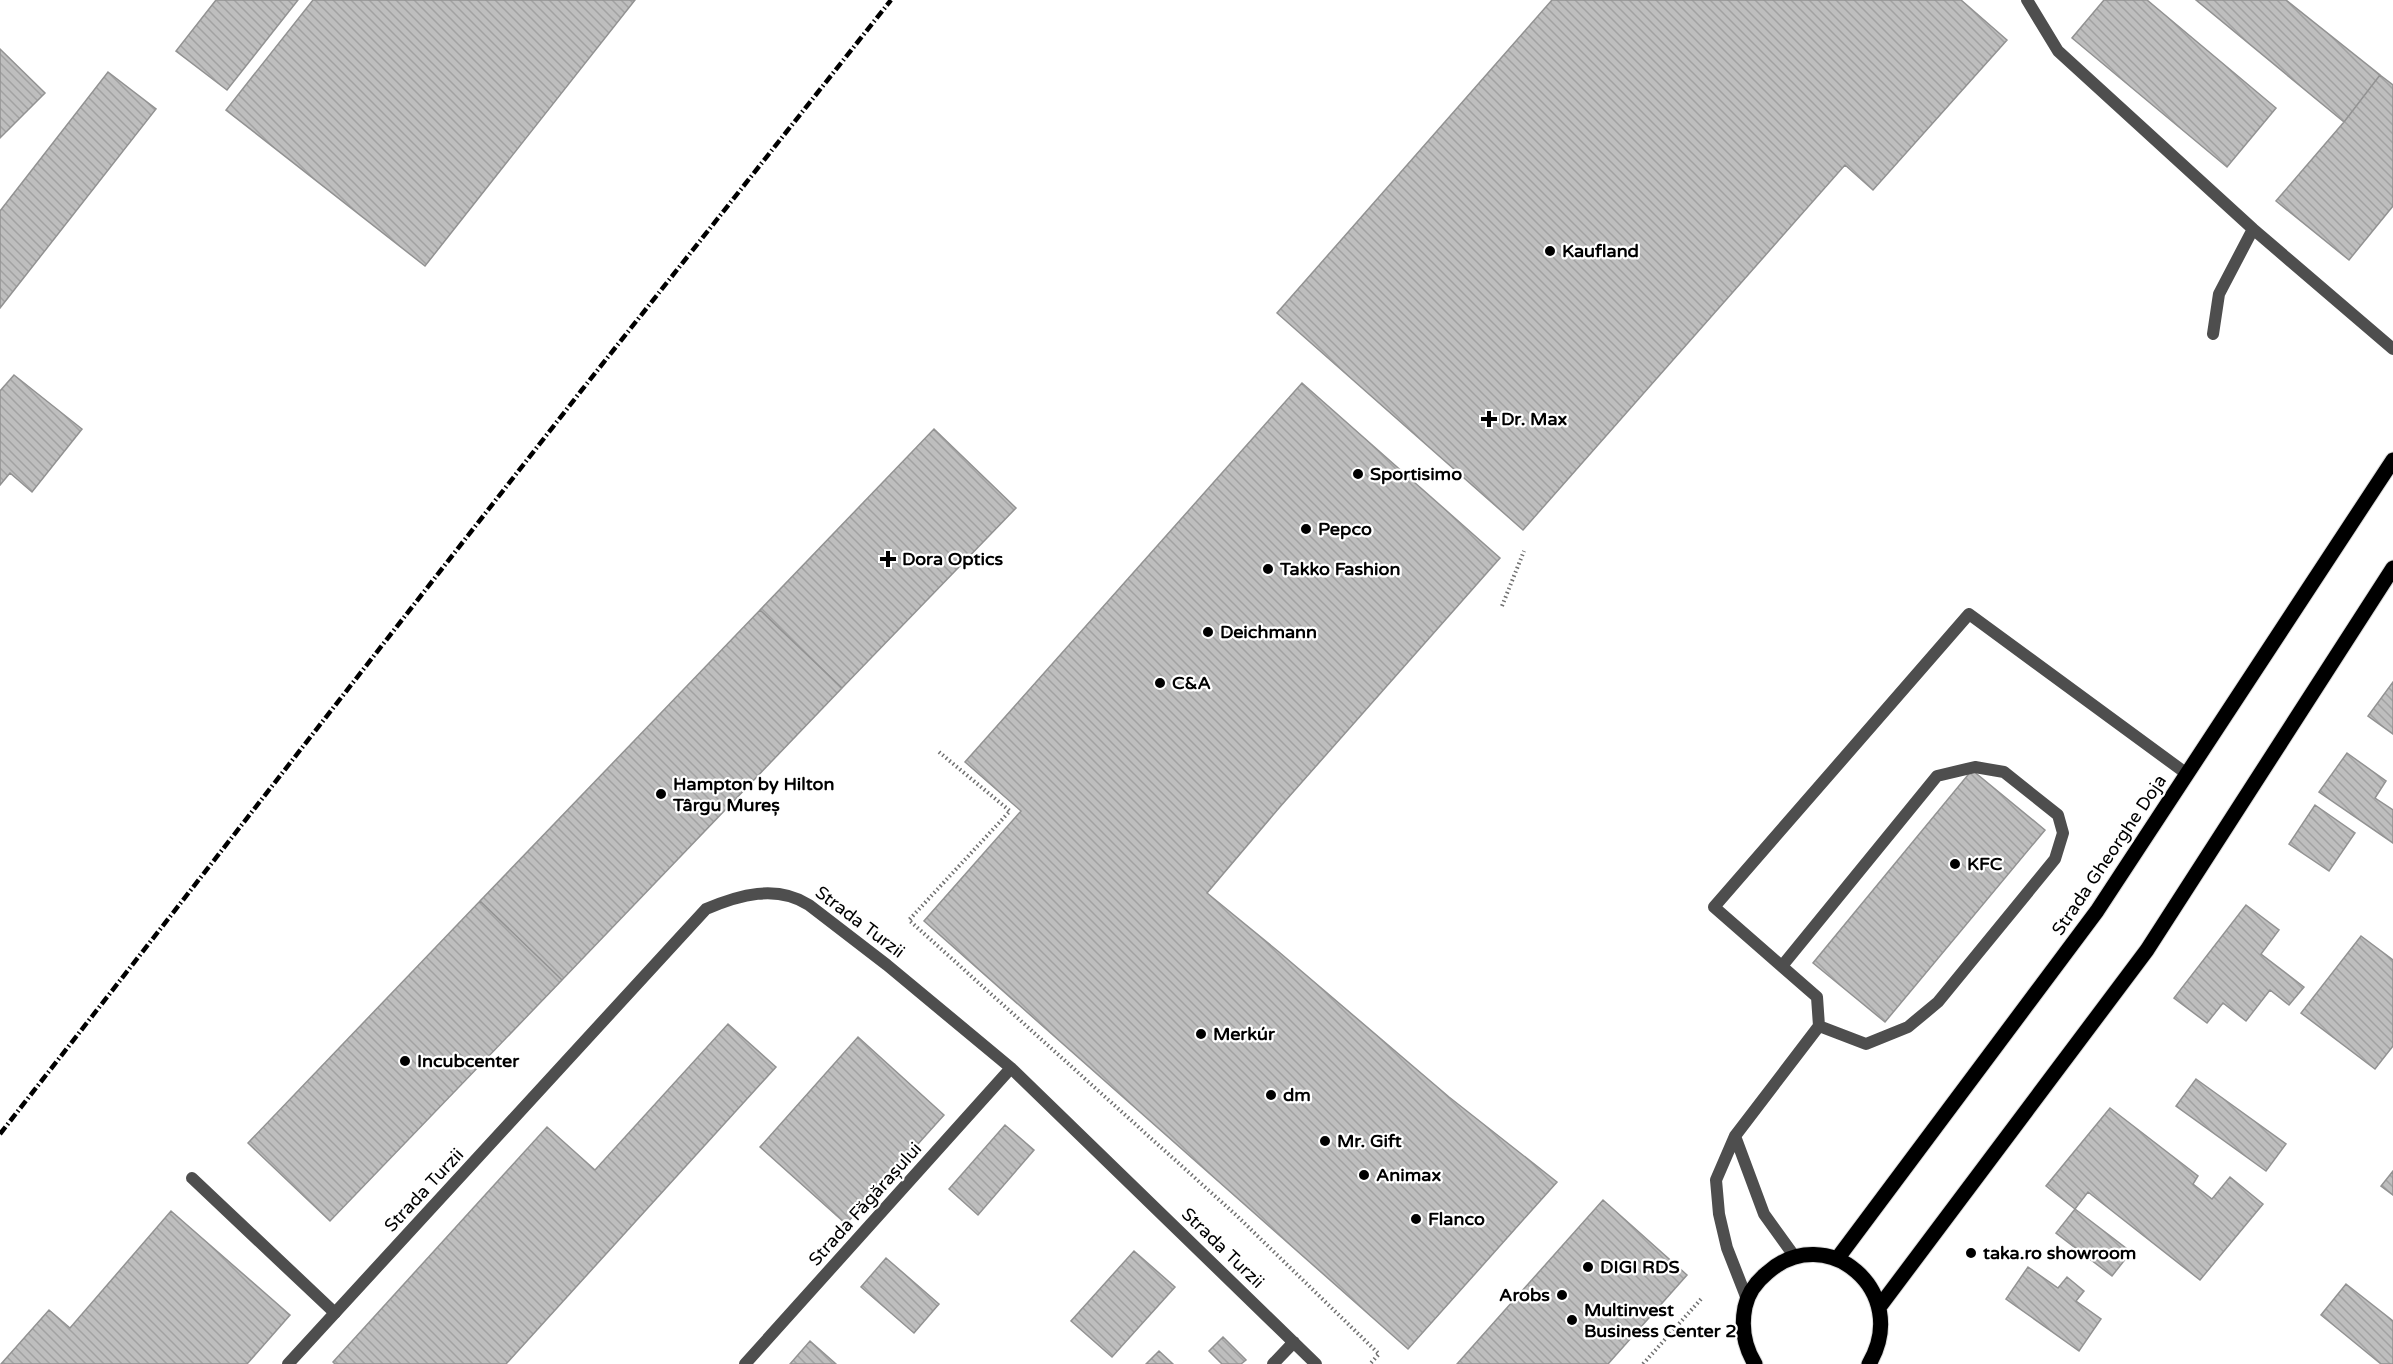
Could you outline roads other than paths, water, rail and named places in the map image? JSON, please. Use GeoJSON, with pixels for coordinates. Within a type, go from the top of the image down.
{"type":"FeatureCollection","features":[{"type":"Feature","properties":{"kind":"main road","name":"Strada Gheorghe Doja"},"geometry":{"type":"LineString","coordinates":[[1838,1260],[2097,911],[2393,460]]}},
{"type":"Feature","properties":{"kind":"main road"},"geometry":{"type":"LineString","coordinates":[[1880,1306],[2147,950],[2393,568]]}},
{"type":"Feature","properties":{"kind":"main road"},"geometry":{"type":"LineString","coordinates":[[1754,1363],[1745,1342],[1743,1320],[1747,1299],[1758,1281],[1774,1266],[1795,1257],[1816,1255],[1838,1260],[1856,1270],[1871,1286],[1880,1306],[1882,1328],[1878,1349],[1869,1364]]}},
{"type":"Feature","properties":{"kind":"street"},"geometry":{"type":"LineString","coordinates":[[2027,0],[2058,51],[2253,230],[2393,349]]}},
{"type":"Feature","properties":{"kind":"street"},"geometry":{"type":"LineString","coordinates":[[2213,334],[2219,294],[2253,230]]}},
{"type":"Feature","properties":{"kind":"street"},"geometry":{"type":"LineString","coordinates":[[1747,1299],[1727,1248],[1719,1214],[1716,1180],[1735,1136],[1819,1026],[1817,997],[1714,907],[1969,614],[2187,774]]}},
{"type":"Feature","properties":{"kind":"street"},"geometry":{"type":"LineString","coordinates":[[1782,966],[1937,776],[1975,767],[2004,772],[2058,815],[2063,833],[2055,859],[1938,1002],[1908,1027],[1866,1044],[1819,1026]]}},
{"type":"Feature","properties":{"kind":"street","name":"Strada Turzii"},"geometry":{"type":"LineString","coordinates":[[288,1364],[541,1090],[681,933],[706,909],[731,898],[762,892],[795,896],[888,965],[1011,1068],[1316,1364]]}},
{"type":"Feature","properties":{"kind":"street","name":"Strada Făgărașului"},"geometry":{"type":"LineString","coordinates":[[746,1364],[1011,1068]]}},
{"type":"Feature","properties":{"kind":"street"},"geometry":{"type":"LineString","coordinates":[[1735,1136],[1764,1215],[1795,1257]]}},
{"type":"Feature","properties":{"kind":"street"},"geometry":{"type":"LineString","coordinates":[[192,1178],[334,1313]]}},
{"type":"Feature","properties":{"kind":"street"},"geometry":{"type":"LineString","coordinates":[[1273,1364],[1294,1342]]}},
{"type":"Feature","properties":{"kind":"railway"},"geometry":{"type":"LineString","coordinates":[[0,1134],[581,391],[891,0]]}},
{"type":"Feature","properties":{"kind":"place","name":"Kaufland"},"geometry":{"type":"Point","coordinates":[1550,251]}},
{"type":"Feature","properties":{"kind":"place","name":"Dr. Max"},"geometry":{"type":"Point","coordinates":[1489,419]}},
{"type":"Feature","properties":{"kind":"place","name":"Sportisimo"},"geometry":{"type":"Point","coordinates":[1358,474]}},
{"type":"Feature","properties":{"kind":"place","name":"Pepco"},"geometry":{"type":"Point","coordinates":[1306,529]}},
{"type":"Feature","properties":{"kind":"place","name":"Dora Optics"},"geometry":{"type":"Point","coordinates":[888,559]}},
{"type":"Feature","properties":{"kind":"place","name":"Takko Fashion"},"geometry":{"type":"Point","coordinates":[1268,569]}},
{"type":"Feature","properties":{"kind":"place","name":"Deichmann"},"geometry":{"type":"Point","coordinates":[1208,632]}},
{"type":"Feature","properties":{"kind":"place","name":"C&A"},"geometry":{"type":"Point","coordinates":[1160,683]}},
{"type":"Feature","properties":{"kind":"place","name":"Hampton by Hilton Târgu Mureș"},"geometry":{"type":"Point","coordinates":[661,794]}},
{"type":"Feature","properties":{"kind":"place","name":"KFC"},"geometry":{"type":"Point","coordinates":[1955,864]}},
{"type":"Feature","properties":{"kind":"place","name":"Merkúr"},"geometry":{"type":"Point","coordinates":[1201,1034]}},
{"type":"Feature","properties":{"kind":"place","name":"Incubcenter"},"geometry":{"type":"Point","coordinates":[405,1061]}},
{"type":"Feature","properties":{"kind":"place","name":"dm"},"geometry":{"type":"Point","coordinates":[1271,1095]}},
{"type":"Feature","properties":{"kind":"place","name":"Mr. Gift"},"geometry":{"type":"Point","coordinates":[1325,1141]}},
{"type":"Feature","properties":{"kind":"place","name":"Animax"},"geometry":{"type":"Point","coordinates":[1364,1175]}},
{"type":"Feature","properties":{"kind":"place","name":"Flanco"},"geometry":{"type":"Point","coordinates":[1416,1219]}},
{"type":"Feature","properties":{"kind":"place","name":"taka.ro showroom"},"geometry":{"type":"Point","coordinates":[1971,1253]}},
{"type":"Feature","properties":{"kind":"place","name":"DIGI RDS"},"geometry":{"type":"Point","coordinates":[1588,1267]}},
{"type":"Feature","properties":{"kind":"place","name":"Arobs"},"geometry":{"type":"Point","coordinates":[1562,1295]}},
{"type":"Feature","properties":{"kind":"place","name":"Multinvest Business Center 2"},"geometry":{"type":"Point","coordinates":[1572,1320]}}]}
